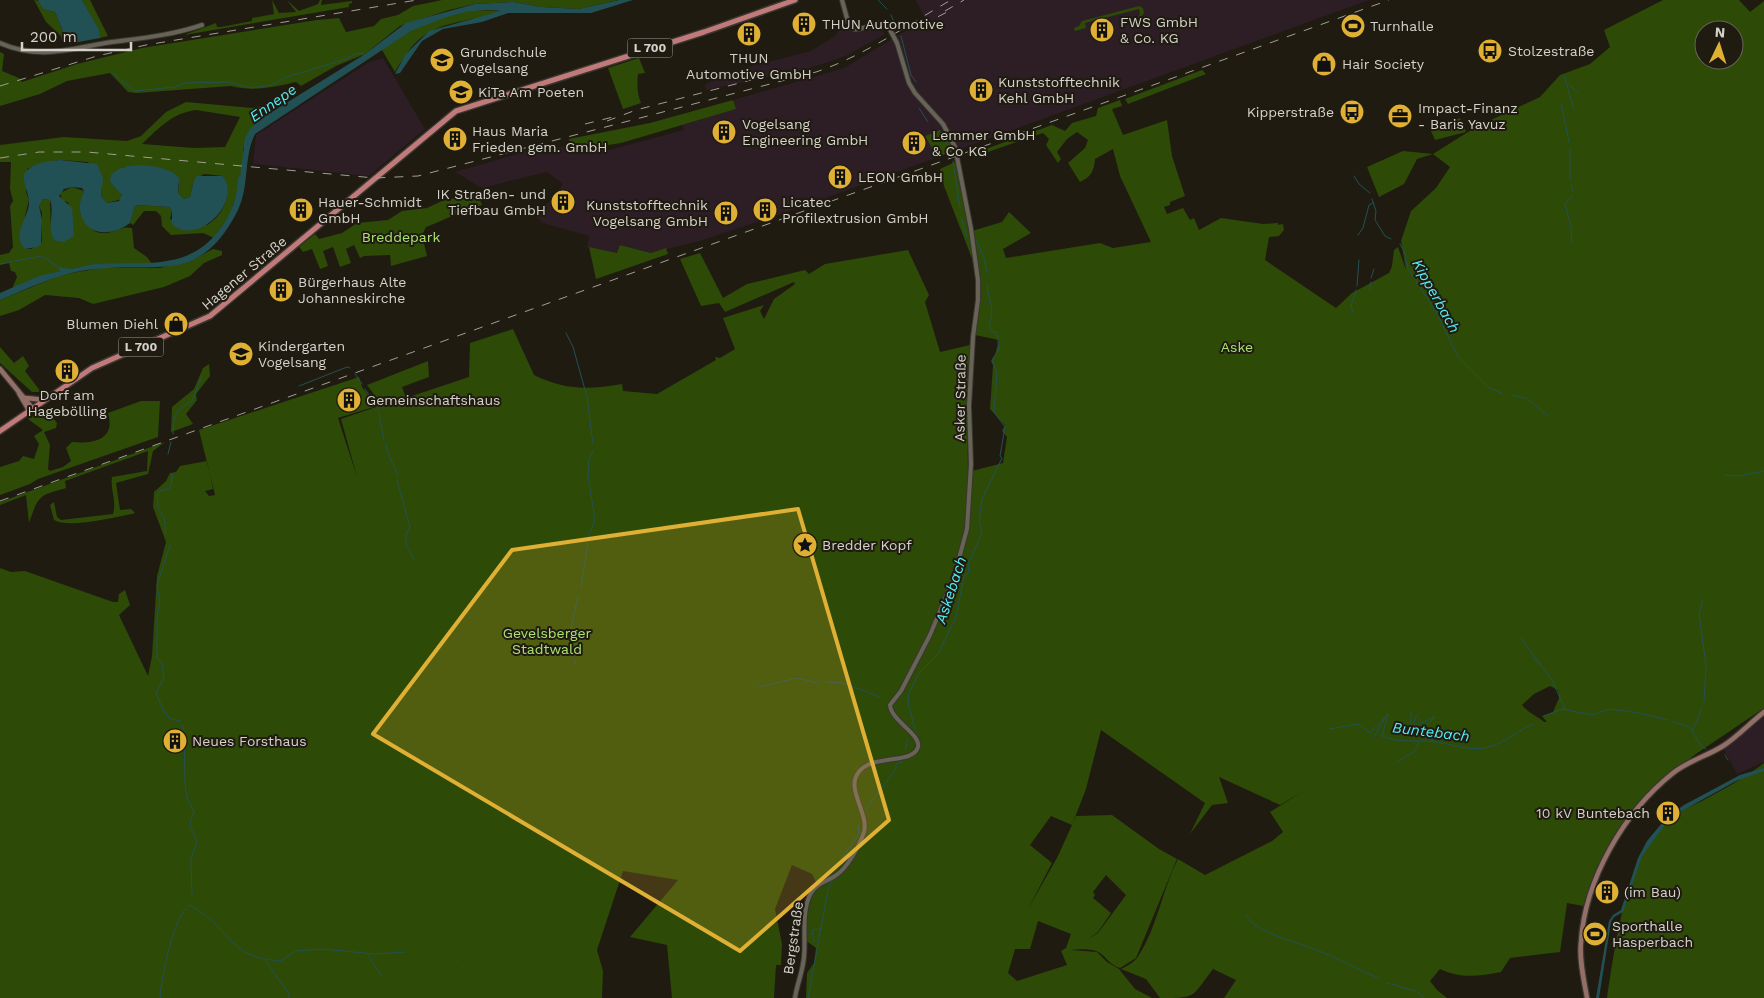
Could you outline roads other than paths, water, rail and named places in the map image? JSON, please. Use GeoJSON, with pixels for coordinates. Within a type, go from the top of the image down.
{"type":"FeatureCollection","features":[{"type":"Feature","properties":{"kind":"main road","name":"Hagener Straße"},"geometry":{"type":"LineString","coordinates":[[0,431],[92,368],[210,316],[456,111],[554,78],[704,32],[795,0]]}},
{"type":"Feature","properties":{"kind":"main road"},"geometry":{"type":"LineString","coordinates":[[0,369],[31,410]]}},
{"type":"Feature","properties":{"kind":"main road"},"geometry":{"type":"LineString","coordinates":[[19,393],[26,398],[46,400]]}},
{"type":"Feature","properties":{"kind":"main road"},"geometry":{"type":"LineString","coordinates":[[26,398],[31,410]]}},
{"type":"Feature","properties":{"kind":"main road"},"geometry":{"type":"LineString","coordinates":[[1587,998],[1581,942],[1586,913],[1600,866],[1638,810],[1674,772],[1726,744],[1764,712]]}},
{"type":"Feature","properties":{"kind":"street","name":"Asker Straße"},"geometry":{"type":"LineString","coordinates":[[841,1],[850,25],[854,29],[863,30],[876,23],[888,26],[897,43],[909,83],[915,93],[943,124],[955,147],[978,280],[969,406],[970,464],[967,529],[954,577],[930,635],[901,691],[890,705],[892,714],[916,739],[919,745],[916,752],[908,757],[871,763],[858,773],[855,785]]}},
{"type":"Feature","properties":{"kind":"street"},"geometry":{"type":"LineString","coordinates":[[0,43],[29,52],[63,52],[112,42],[181,32],[202,25]]}},
{"type":"Feature","properties":{"kind":"street","name":"Bergstraße"},"geometry":{"type":"LineString","coordinates":[[795,998],[803,967],[810,894],[822,882],[841,871],[859,844],[864,831],[855,785]]}},
{"type":"Feature","properties":{"kind":"water"},"geometry":{"type":"Polygon","coordinates":[[[38,0],[82,0],[99,30],[100,38],[68,44],[55,12],[43,9],[38,0]]]}},
{"type":"Feature","properties":{"kind":"water"},"geometry":{"type":"Polygon","coordinates":[[[619,0],[633,0],[591,13],[508,13],[482,22],[443,29],[422,41],[400,73],[395,74],[405,55],[429,31],[501,11],[478,10],[466,12],[444,18],[411,31],[255,134],[249,153],[244,193],[237,212],[222,236],[206,252],[190,261],[172,266],[110,268],[75,272],[42,282],[0,300],[0,293],[39,276],[61,271],[58,269],[61,267],[70,269],[93,264],[150,263],[182,257],[196,251],[210,241],[226,220],[232,208],[236,196],[238,177],[240,177],[245,138],[250,129],[259,120],[365,54],[406,23],[475,4],[513,2],[541,7],[579,9],[619,0]]]}},
{"type":"Feature","properties":{"kind":"water"},"geometry":{"type":"Polygon","coordinates":[[[60,160],[97,164],[103,178],[101,196],[107,203],[119,201],[122,195],[110,182],[111,175],[117,170],[138,165],[162,168],[175,174],[179,178],[178,193],[184,199],[190,197],[194,180],[197,176],[223,176],[227,187],[227,199],[222,210],[214,219],[204,226],[192,230],[182,230],[172,224],[172,211],[169,207],[138,205],[135,206],[130,223],[123,228],[115,231],[100,232],[93,230],[83,219],[80,207],[84,191],[82,188],[72,187],[64,189],[59,196],[72,208],[74,236],[64,242],[55,241],[51,232],[52,210],[50,200],[43,199],[39,206],[42,220],[41,244],[37,247],[25,249],[19,237],[29,201],[24,174],[35,165],[60,160]]]}},
{"type":"Feature","properties":{"kind":"water"},"geometry":{"type":"Polygon","coordinates":[[[1764,768],[1764,771],[1738,780],[1671,817],[1642,856],[1623,912],[1614,917],[1611,922],[1599,998],[1596,998],[1609,921],[1613,915],[1621,910],[1638,858],[1647,841],[1667,817],[1684,805],[1740,775],[1764,768]]]}},
{"type":"Feature","properties":{"kind":"waterway","name":"Askebach"},"geometry":{"type":"LineString","coordinates":[[878,0],[887,9]]}},
{"type":"Feature","properties":{"kind":"waterway","name":"Askebach"},"geometry":{"type":"LineString","coordinates":[[891,15],[896,26]]}},
{"type":"Feature","properties":{"kind":"waterway","name":"Askebach"},"geometry":{"type":"LineString","coordinates":[[901,36],[911,75],[916,82]]}},
{"type":"Feature","properties":{"kind":"waterway","name":"Ennepe"},"geometry":{"type":"LineString","coordinates":[[113,73],[134,91],[175,87],[184,83],[229,82],[252,88],[271,85],[286,77],[340,61],[358,53],[364,54]]}},
{"type":"Feature","properties":{"kind":"waterway"},"geometry":{"type":"LineString","coordinates":[[1564,76],[1574,109]]}},
{"type":"Feature","properties":{"kind":"waterway"},"geometry":{"type":"LineString","coordinates":[[1569,85],[1578,92]]}},
{"type":"Feature","properties":{"kind":"waterway"},"geometry":{"type":"LineString","coordinates":[[1561,103],[1569,142]]}},
{"type":"Feature","properties":{"kind":"waterway","name":"Askebach"},"geometry":{"type":"LineString","coordinates":[[919,108],[928,122]]}},
{"type":"Feature","properties":{"kind":"waterway","name":"Askebach"},"geometry":{"type":"LineString","coordinates":[[939,134],[946,141],[950,152]]}},
{"type":"Feature","properties":{"kind":"waterway"},"geometry":{"type":"LineString","coordinates":[[1570,148],[1570,180]]}},
{"type":"Feature","properties":{"kind":"waterway","name":"Askebach"},"geometry":{"type":"LineString","coordinates":[[953,161],[960,208]]}},
{"type":"Feature","properties":{"kind":"waterway","name":"Kipperbach"},"geometry":{"type":"LineString","coordinates":[[1354,176],[1359,184],[1370,193]]}},
{"type":"Feature","properties":{"kind":"waterway"},"geometry":{"type":"LineString","coordinates":[[1571,184],[1573,191]]}},
{"type":"Feature","properties":{"kind":"waterway"},"geometry":{"type":"LineString","coordinates":[[1572,244],[1571,226],[1565,204],[1573,195]]}},
{"type":"Feature","properties":{"kind":"waterway","name":"Kipperbach"},"geometry":{"type":"LineString","coordinates":[[1372,199],[1376,211],[1375,220],[1385,236],[1391,239]]}},
{"type":"Feature","properties":{"kind":"waterway"},"geometry":{"type":"LineString","coordinates":[[1358,235],[1363,228],[1369,205],[1373,203]]}},
{"type":"Feature","properties":{"kind":"waterway","name":"Askebach"},"geometry":{"type":"LineString","coordinates":[[961,217],[967,237]]}},
{"type":"Feature","properties":{"kind":"waterway","name":"Askebach"},"geometry":{"type":"LineString","coordinates":[[976,239],[984,258],[987,273]]}},
{"type":"Feature","properties":{"kind":"waterway","name":"Kipperbach"},"geometry":{"type":"LineString","coordinates":[[1400,244],[1405,253],[1408,269],[1437,313],[1458,357],[1488,387],[1503,394]]}},
{"type":"Feature","properties":{"kind":"waterway"},"geometry":{"type":"LineString","coordinates":[[0,264],[42,256],[60,268]]}},
{"type":"Feature","properties":{"kind":"waterway"},"geometry":{"type":"LineString","coordinates":[[1357,286],[1359,260]]}},
{"type":"Feature","properties":{"kind":"waterway"},"geometry":{"type":"LineString","coordinates":[[1371,278],[1374,269]]}},
{"type":"Feature","properties":{"kind":"waterway"},"geometry":{"type":"LineString","coordinates":[[1369,290],[1371,282]]}},
{"type":"Feature","properties":{"kind":"waterway","name":"Askebach"},"geometry":{"type":"LineString","coordinates":[[915,729],[908,703],[909,693],[919,673],[938,654],[956,617],[964,576],[969,572],[968,564],[982,533],[979,522],[982,499],[1002,458],[1000,456],[1005,427],[994,412],[997,372],[992,360],[999,349],[997,333],[991,331],[989,325],[992,309],[987,284]]}},
{"type":"Feature","properties":{"kind":"waterway"},"geometry":{"type":"LineString","coordinates":[[1353,313],[1351,306],[1356,290]]}},
{"type":"Feature","properties":{"kind":"waterway"},"geometry":{"type":"LineString","coordinates":[[566,333],[573,347],[587,397],[593,444]]}},
{"type":"Feature","properties":{"kind":"waterway"},"geometry":{"type":"LineString","coordinates":[[299,386],[347,367],[350,368]]}},
{"type":"Feature","properties":{"kind":"waterway"},"geometry":{"type":"LineString","coordinates":[[355,374],[362,384]]}},
{"type":"Feature","properties":{"kind":"waterway"},"geometry":{"type":"LineString","coordinates":[[173,434],[176,414],[182,407],[192,401],[202,376]]}},
{"type":"Feature","properties":{"kind":"waterway"},"geometry":{"type":"LineString","coordinates":[[365,389],[379,409]]}},
{"type":"Feature","properties":{"kind":"waterway","name":"Kipperbach"},"geometry":{"type":"LineString","coordinates":[[1512,395],[1526,398],[1550,417]]}},
{"type":"Feature","properties":{"kind":"waterway"},"geometry":{"type":"LineString","coordinates":[[379,413],[380,417]]}},
{"type":"Feature","properties":{"kind":"waterway"},"geometry":{"type":"LineString","coordinates":[[380,420],[384,440]]}},
{"type":"Feature","properties":{"kind":"waterway"},"geometry":{"type":"LineString","coordinates":[[168,454],[171,442]]}},
{"type":"Feature","properties":{"kind":"waterway"},"geometry":{"type":"LineString","coordinates":[[386,444],[389,456],[398,475]]}},
{"type":"Feature","properties":{"kind":"waterway"},"geometry":{"type":"LineString","coordinates":[[581,587],[589,535],[595,520],[588,476],[589,459],[593,451]]}},
{"type":"Feature","properties":{"kind":"waterway"},"geometry":{"type":"LineString","coordinates":[[1724,475],[1739,476],[1764,471]]}},
{"type":"Feature","properties":{"kind":"waterway"},"geometry":{"type":"LineString","coordinates":[[166,534],[164,517],[158,508],[157,495],[160,491],[170,488],[173,474]]}},
{"type":"Feature","properties":{"kind":"waterway"},"geometry":{"type":"LineString","coordinates":[[397,480],[410,527],[406,535],[406,545],[414,559]]}},
{"type":"Feature","properties":{"kind":"waterway"},"geometry":{"type":"LineString","coordinates":[[170,545],[157,585],[160,603],[157,616],[157,658],[162,664],[164,677],[156,693],[164,712],[171,719],[180,721]]}},
{"type":"Feature","properties":{"kind":"waterway"},"geometry":{"type":"LineString","coordinates":[[572,650],[570,633],[578,596]]}},
{"type":"Feature","properties":{"kind":"waterway"},"geometry":{"type":"LineString","coordinates":[[1703,599],[1699,614],[1706,665],[1704,702]]}},
{"type":"Feature","properties":{"kind":"waterway"},"geometry":{"type":"LineString","coordinates":[[1521,638],[1552,680],[1565,709]]}},
{"type":"Feature","properties":{"kind":"waterway"},"geometry":{"type":"LineString","coordinates":[[574,659],[576,665]]}},
{"type":"Feature","properties":{"kind":"waterway"},"geometry":{"type":"LineString","coordinates":[[1533,659],[1541,664]]}},
{"type":"Feature","properties":{"kind":"waterway"},"geometry":{"type":"LineString","coordinates":[[759,687],[797,678],[818,683]]}},
{"type":"Feature","properties":{"kind":"waterway"},"geometry":{"type":"LineString","coordinates":[[826,682],[843,683],[880,697]]}},
{"type":"Feature","properties":{"kind":"waterway"},"geometry":{"type":"LineString","coordinates":[[1693,730],[1702,708]]}},
{"type":"Feature","properties":{"kind":"waterway","name":"Buntebach"},"geometry":{"type":"LineString","coordinates":[[1544,716],[1562,709],[1592,715],[1610,709],[1668,720]]}},
{"type":"Feature","properties":{"kind":"waterway"},"geometry":{"type":"LineString","coordinates":[[1411,712],[1411,727],[1435,717],[1417,734],[1434,741]]}},
{"type":"Feature","properties":{"kind":"waterway"},"geometry":{"type":"LineString","coordinates":[[1419,713],[1415,718],[1413,728],[1419,725]]}},
{"type":"Feature","properties":{"kind":"waterway","name":"Buntebach"},"geometry":{"type":"LineString","coordinates":[[1330,729],[1358,724],[1370,733],[1388,714],[1382,736],[1402,741],[1428,741],[1477,749],[1497,744],[1533,724]]}},
{"type":"Feature","properties":{"kind":"waterway","name":"Buntebach"},"geometry":{"type":"LineString","coordinates":[[1374,737],[1386,716]]}},
{"type":"Feature","properties":{"kind":"waterway","name":"Buntebach"},"geometry":{"type":"LineString","coordinates":[[1673,722],[1690,727],[1700,745],[1706,749]]}},
{"type":"Feature","properties":{"kind":"waterway"},"geometry":{"type":"LineString","coordinates":[[182,724],[184,731]]}},
{"type":"Feature","properties":{"kind":"waterway"},"geometry":{"type":"LineString","coordinates":[[184,735],[185,784],[187,798],[194,812],[191,824],[197,842],[191,859],[192,895]]}},
{"type":"Feature","properties":{"kind":"waterway","name":"Askebach"},"geometry":{"type":"LineString","coordinates":[[905,750],[908,739]]}},
{"type":"Feature","properties":{"kind":"waterway"},"geometry":{"type":"LineString","coordinates":[[1397,762],[1415,751],[1419,742]]}},
{"type":"Feature","properties":{"kind":"waterway"},"geometry":{"type":"LineString","coordinates":[[1725,755],[1728,760]]}},
{"type":"Feature","properties":{"kind":"waterway","name":"Askebach"},"geometry":{"type":"LineString","coordinates":[[866,809],[896,769],[896,764],[902,762]]}},
{"type":"Feature","properties":{"kind":"waterway","name":"Askebach"},"geometry":{"type":"LineString","coordinates":[[835,868],[859,834],[858,824]]}},
{"type":"Feature","properties":{"kind":"waterway","name":"Askebach"},"geometry":{"type":"LineString","coordinates":[[808,998],[828,890],[832,880]]}},
{"type":"Feature","properties":{"kind":"waterway"},"geometry":{"type":"LineString","coordinates":[[160,998],[169,947],[179,920],[190,905],[211,919],[232,942],[246,953],[263,959]]}},
{"type":"Feature","properties":{"kind":"waterway"},"geometry":{"type":"LineString","coordinates":[[1246,915],[1250,921],[1266,931],[1322,952],[1378,978]]}},
{"type":"Feature","properties":{"kind":"waterway"},"geometry":{"type":"LineString","coordinates":[[814,942],[812,930],[821,929]]}},
{"type":"Feature","properties":{"kind":"waterway"},"geometry":{"type":"LineString","coordinates":[[1625,942],[1634,942]]}},
{"type":"Feature","properties":{"kind":"waterway"},"geometry":{"type":"LineString","coordinates":[[265,959],[281,961],[296,951],[322,949],[375,954],[406,952]]}},
{"type":"Feature","properties":{"kind":"waterway"},"geometry":{"type":"LineString","coordinates":[[368,955],[381,975]]}},
{"type":"Feature","properties":{"kind":"waterway"},"geometry":{"type":"LineString","coordinates":[[265,960],[289,994],[289,998]]}},
{"type":"Feature","properties":{"kind":"waterway"},"geometry":{"type":"LineString","coordinates":[[1387,983],[1416,991],[1424,998]]}},
{"type":"Feature","properties":{"kind":"railway"},"geometry":{"type":"LineString","coordinates":[[0,86],[97,56],[146,45],[417,0]]}},
{"type":"Feature","properties":{"kind":"railway"},"geometry":{"type":"LineString","coordinates":[[0,158],[39,152],[87,152],[375,178],[418,176],[816,72],[868,49],[951,0]]}},
{"type":"Feature","properties":{"kind":"railway"},"geometry":{"type":"LineString","coordinates":[[945,11],[964,0]]}},
{"type":"Feature","properties":{"kind":"railway"},"geometry":{"type":"LineString","coordinates":[[0,501],[1389,0]]}},
{"type":"Feature","properties":{"kind":"railway"},"geometry":{"type":"LineString","coordinates":[[922,25],[951,10]]}},
{"type":"Feature","properties":{"kind":"railway"},"geometry":{"type":"LineString","coordinates":[[607,121],[636,110],[751,80]]}},
{"type":"Feature","properties":{"kind":"railway"},"geometry":{"type":"LineString","coordinates":[[585,124],[613,117]]}},
{"type":"Feature","properties":{"kind":"place","name":"THUN Automotive"},"geometry":{"type":"Point","coordinates":[804,24]}},
{"type":"Feature","properties":{"kind":"place","name":"Turnhalle"},"geometry":{"type":"Point","coordinates":[1353,26]}},
{"type":"Feature","properties":{"kind":"place","name":"FWS GmbH & Co. KG"},"geometry":{"type":"Point","coordinates":[1102,30]}},
{"type":"Feature","properties":{"kind":"place","name":"THUN Automotive GmbH"},"geometry":{"type":"Point","coordinates":[749,34]}},
{"type":"Feature","properties":{"kind":"place","name":"Stolzestraße"},"geometry":{"type":"Point","coordinates":[1490,51]}},
{"type":"Feature","properties":{"kind":"place","name":"Grundschule Vogelsang"},"geometry":{"type":"Point","coordinates":[442,60]}},
{"type":"Feature","properties":{"kind":"place","name":"Hair Society"},"geometry":{"type":"Point","coordinates":[1324,64]}},
{"type":"Feature","properties":{"kind":"place","name":"Kunststofftechnik Kehl GmbH"},"geometry":{"type":"Point","coordinates":[981,90]}},
{"type":"Feature","properties":{"kind":"place","name":"KiTa Am Poeten"},"geometry":{"type":"Point","coordinates":[461,92]}},
{"type":"Feature","properties":{"kind":"place","name":"Kipperstraße"},"geometry":{"type":"Point","coordinates":[1352,112]}},
{"type":"Feature","properties":{"kind":"place","name":"Impact-Finanz - Baris Yavuz"},"geometry":{"type":"Point","coordinates":[1400,116]}},
{"type":"Feature","properties":{"kind":"place","name":"Vogelsang Engineering GmbH"},"geometry":{"type":"Point","coordinates":[724,132]}},
{"type":"Feature","properties":{"kind":"place","name":"Haus Maria Frieden gem. GmbH"},"geometry":{"type":"Point","coordinates":[455,139]}},
{"type":"Feature","properties":{"kind":"place","name":"Lemmer GmbH & Co KG"},"geometry":{"type":"Point","coordinates":[914,143]}},
{"type":"Feature","properties":{"kind":"place","name":"LEON GmbH"},"geometry":{"type":"Point","coordinates":[840,177]}},
{"type":"Feature","properties":{"kind":"place","name":"IK Straßen- und Tiefbau GmbH"},"geometry":{"type":"Point","coordinates":[563,202]}},
{"type":"Feature","properties":{"kind":"place","name":"Hauer-Schmidt GmbH"},"geometry":{"type":"Point","coordinates":[301,210]}},
{"type":"Feature","properties":{"kind":"place","name":"Licatec Profilextrusion GmbH"},"geometry":{"type":"Point","coordinates":[765,210]}},
{"type":"Feature","properties":{"kind":"place","name":"Kunststofftechnik Vogelsang GmbH"},"geometry":{"type":"Point","coordinates":[726,213]}},
{"type":"Feature","properties":{"kind":"place","name":"Bürgerhaus Alte Johanneskirche"},"geometry":{"type":"Point","coordinates":[281,290]}},
{"type":"Feature","properties":{"kind":"place","name":"Blumen Diehl"},"geometry":{"type":"Point","coordinates":[176,324]}},
{"type":"Feature","properties":{"kind":"place","name":"Kindergarten Vogelsang"},"geometry":{"type":"Point","coordinates":[241,354]}},
{"type":"Feature","properties":{"kind":"place","name":"Dorf am Hagebölling"},"geometry":{"type":"Point","coordinates":[67,371]}},
{"type":"Feature","properties":{"kind":"place","name":"Gemeinschaftshaus"},"geometry":{"type":"Point","coordinates":[349,400]}},
{"type":"Feature","properties":{"kind":"place","name":"Bredder Kopf"},"geometry":{"type":"Point","coordinates":[805,545]}},
{"type":"Feature","properties":{"kind":"place","name":"Neues Forsthaus"},"geometry":{"type":"Point","coordinates":[175,741]}},
{"type":"Feature","properties":{"kind":"place","name":"10 kV Buntebach"},"geometry":{"type":"Point","coordinates":[1668,813]}},
{"type":"Feature","properties":{"kind":"place","name":"(im Bau)"},"geometry":{"type":"Point","coordinates":[1607,892]}},
{"type":"Feature","properties":{"kind":"place","name":"Sporthalle Hasperbach"},"geometry":{"type":"Point","coordinates":[1595,934]}},
{"type":"Feature","properties":{"kind":"park label","name":"Breddepark"},"geometry":{"type":"Point","coordinates":[401,237]}},
{"type":"Feature","properties":{"kind":"park label","name":"Aske"},"geometry":{"type":"Point","coordinates":[1237,347]}},
{"type":"Feature","properties":{"kind":"park label","name":"Gevelsberger Stadtwald"},"geometry":{"type":"Point","coordinates":[547,642]}}]}
